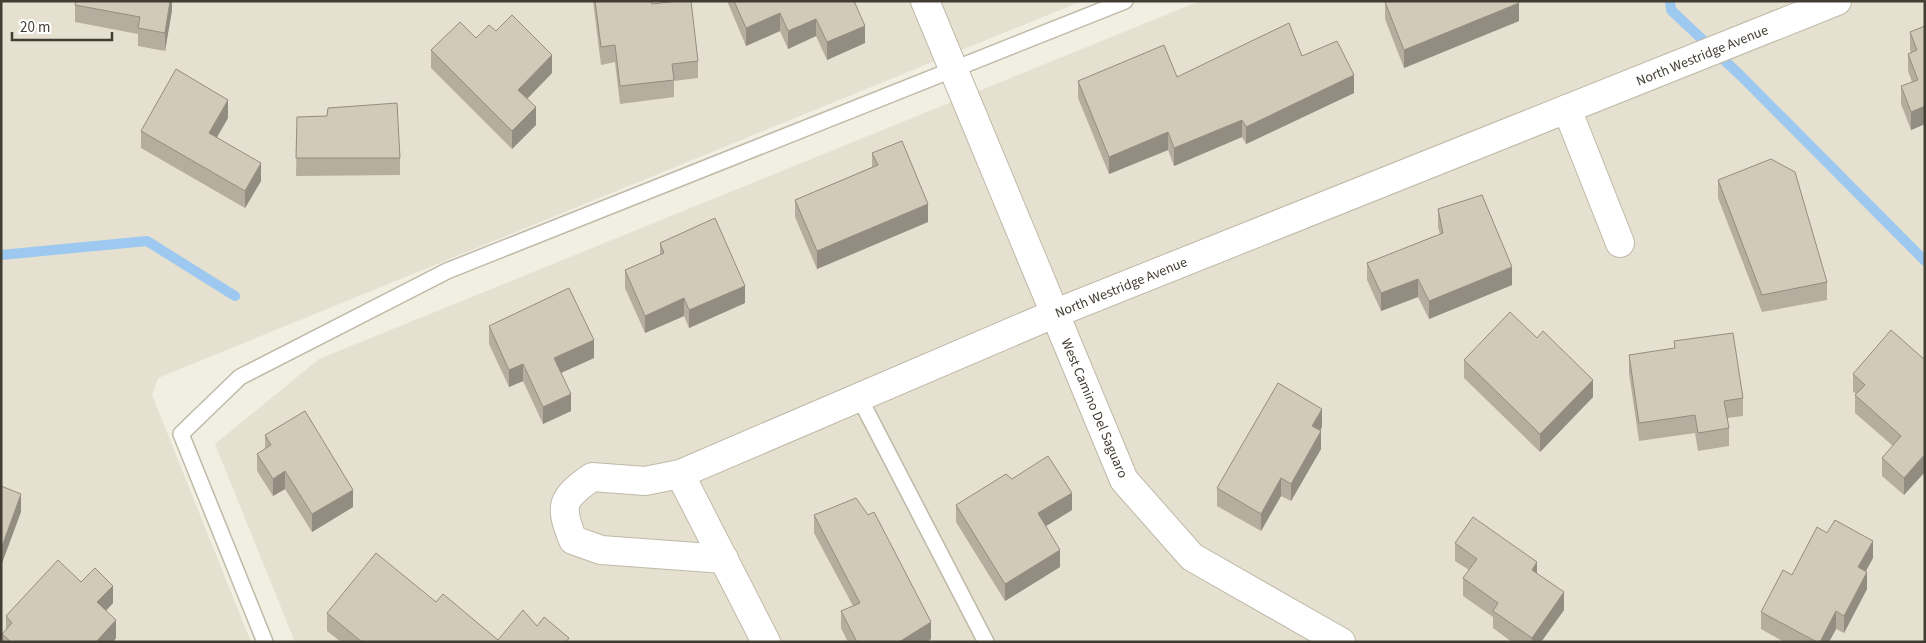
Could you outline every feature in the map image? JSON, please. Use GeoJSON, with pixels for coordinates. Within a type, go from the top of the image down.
{"type":"FeatureCollection","features":[{"type":"Feature","properties":{"kind":"street","name":"West Camino Del Saguaro"},"geometry":{"type":"LineString","coordinates":[[925,1],[1124,480],[1192,557],[1341,642]]}},
{"type":"Feature","properties":{"kind":"street","name":"North Westridge Avenue"},"geometry":{"type":"LineString","coordinates":[[724,559],[601,550],[573,540],[563,514],[570,492],[592,477],[645,481],[680,474],[1056,313],[1837,1]]}},
{"type":"Feature","properties":{"kind":"street"},"geometry":{"type":"LineString","coordinates":[[1567,109],[1620,242]]}},
{"type":"Feature","properties":{"kind":"street"},"geometry":{"type":"LineString","coordinates":[[680,474],[766,642]]}},
{"type":"Feature","properties":{"kind":"lane"},"geometry":{"type":"LineString","coordinates":[[265,642],[181,434],[240,376],[447,271],[1125,1]]}},
{"type":"Feature","properties":{"kind":"lane"},"geometry":{"type":"LineString","coordinates":[[859,397],[986,642]]}},
{"type":"Feature","properties":{"kind":"shaded area"},"geometry":{"type":"Polygon","coordinates":[[[1,1],[1082,1],[158,378],[152,395],[251,642],[1,642],[1,1]]]}},
{"type":"Feature","properties":{"kind":"shaded area"},"geometry":{"type":"Polygon","coordinates":[[[1200,1],[1925,1],[1925,642],[295,642],[215,444],[319,359],[1200,1]]]}},
{"type":"Feature","properties":{"kind":"building"},"geometry":{"type":"Polygon","coordinates":[[[76,1],[170,1],[165,33],[138,28],[140,17],[75,5],[76,1]]]}},
{"type":"Feature","properties":{"kind":"building"},"geometry":{"type":"Polygon","coordinates":[[[595,1],[652,1],[652,4],[691,1],[698,61],[672,64],[674,80],[620,86],[615,45],[601,47],[595,1]]]}},
{"type":"Feature","properties":{"kind":"building"},"geometry":{"type":"Polygon","coordinates":[[[734,1],[854,1],[865,26],[827,42],[816,19],[788,31],[780,13],[746,28],[734,1]]]}},
{"type":"Feature","properties":{"kind":"building"},"geometry":{"type":"Polygon","coordinates":[[[1386,1],[1518,1],[1519,3],[1404,50],[1386,1]]]}},
{"type":"Feature","properties":{"kind":"building"},"geometry":{"type":"Polygon","coordinates":[[[512,15],[552,55],[518,90],[536,107],[512,131],[431,50],[460,22],[476,38],[489,25],[496,31],[512,15]]]}},
{"type":"Feature","properties":{"kind":"building"},"geometry":{"type":"Polygon","coordinates":[[[1289,23],[1302,56],[1337,41],[1354,75],[1246,127],[1242,120],[1174,148],[1168,132],[1109,157],[1078,81],[1164,45],[1177,77],[1289,23]]]}},
{"type":"Feature","properties":{"kind":"building"},"geometry":{"type":"Polygon","coordinates":[[[1925,26],[1925,106],[1911,112],[1901,86],[1918,80],[1908,54],[1917,50],[1910,32],[1925,26]]]}},
{"type":"Feature","properties":{"kind":"building"},"geometry":{"type":"Polygon","coordinates":[[[176,69],[228,100],[209,133],[261,163],[245,191],[141,131],[176,69]]]}},
{"type":"Feature","properties":{"kind":"building"},"geometry":{"type":"Polygon","coordinates":[[[397,103],[400,158],[296,158],[297,117],[327,116],[328,108],[397,103]]]}},
{"type":"Feature","properties":{"kind":"building"},"geometry":{"type":"Polygon","coordinates":[[[902,141],[928,204],[817,251],[795,200],[878,165],[872,153],[902,141]]]}},
{"type":"Feature","properties":{"kind":"building"},"geometry":{"type":"Polygon","coordinates":[[[1771,159],[1795,172],[1827,282],[1762,295],[1718,180],[1771,159]]]}},
{"type":"Feature","properties":{"kind":"building"},"geometry":{"type":"Polygon","coordinates":[[[1482,195],[1512,267],[1429,301],[1418,279],[1381,293],[1367,263],[1443,233],[1438,209],[1482,195]]]}},
{"type":"Feature","properties":{"kind":"building"},"geometry":{"type":"Polygon","coordinates":[[[715,218],[745,286],[689,310],[684,298],[645,316],[625,270],[664,253],[660,243],[715,218]]]}},
{"type":"Feature","properties":{"kind":"building"},"geometry":{"type":"Polygon","coordinates":[[[569,288],[594,340],[554,358],[571,394],[543,407],[523,364],[509,370],[489,326],[569,288]]]}},
{"type":"Feature","properties":{"kind":"building"},"geometry":{"type":"Polygon","coordinates":[[[1510,312],[1537,338],[1543,331],[1593,380],[1540,434],[1464,360],[1510,312]]]}},
{"type":"Feature","properties":{"kind":"building"},"geometry":{"type":"Polygon","coordinates":[[[1891,330],[1925,360],[1925,454],[1904,478],[1882,458],[1901,436],[1855,395],[1865,385],[1853,374],[1891,330]]]}},
{"type":"Feature","properties":{"kind":"building"},"geometry":{"type":"Polygon","coordinates":[[[1733,333],[1743,398],[1724,401],[1729,428],[1698,433],[1695,415],[1639,423],[1629,355],[1675,348],[1674,341],[1733,333]]]}},
{"type":"Feature","properties":{"kind":"building"},"geometry":{"type":"Polygon","coordinates":[[[1278,383],[1322,409],[1312,426],[1321,431],[1291,484],[1281,478],[1261,514],[1217,488],[1278,383]]]}},
{"type":"Feature","properties":{"kind":"building"},"geometry":{"type":"Polygon","coordinates":[[[305,411],[353,490],[312,514],[285,471],[273,479],[257,454],[271,445],[265,435],[305,411]]]}},
{"type":"Feature","properties":{"kind":"building"},"geometry":{"type":"Polygon","coordinates":[[[1048,456],[1072,493],[1038,513],[1060,550],[1005,584],[956,505],[1006,474],[1012,479],[1048,456]]]}},
{"type":"Feature","properties":{"kind":"building"},"geometry":{"type":"Polygon","coordinates":[[[1,486],[21,494],[1,549],[1,486]]]}},
{"type":"Feature","properties":{"kind":"building"},"geometry":{"type":"Polygon","coordinates":[[[856,498],[868,515],[874,512],[931,622],[899,642],[857,642],[841,611],[860,603],[814,515],[856,498]]]}},
{"type":"Feature","properties":{"kind":"building"},"geometry":{"type":"Polygon","coordinates":[[[1473,517],[1537,562],[1532,570],[1564,592],[1532,638],[1493,611],[1498,603],[1463,578],[1477,559],[1455,543],[1473,517]]]}},
{"type":"Feature","properties":{"kind":"building"},"geometry":{"type":"Polygon","coordinates":[[[1835,520],[1873,541],[1858,567],[1867,572],[1844,616],[1836,611],[1820,642],[1817,642],[1761,612],[1783,570],[1792,575],[1817,527],[1827,533],[1835,520]]]}},
{"type":"Feature","properties":{"kind":"building"},"geometry":{"type":"Polygon","coordinates":[[[376,553],[436,602],[443,594],[498,640],[523,610],[537,626],[544,617],[569,638],[566,642],[362,642],[327,613],[376,553]]]}},
{"type":"Feature","properties":{"kind":"building"},"geometry":{"type":"Polygon","coordinates":[[[58,560],[81,582],[95,568],[113,586],[97,602],[116,620],[96,642],[11,642],[2,634],[12,623],[6,616],[58,560]]]}},
{"type":"Feature","properties":{"kind":"waterway"},"geometry":{"type":"LineString","coordinates":[[1670,1],[1671,10],[1740,75],[1925,261]]}},
{"type":"Feature","properties":{"kind":"waterway"},"geometry":{"type":"LineString","coordinates":[[1,255],[147,241],[235,296]]}}]}
